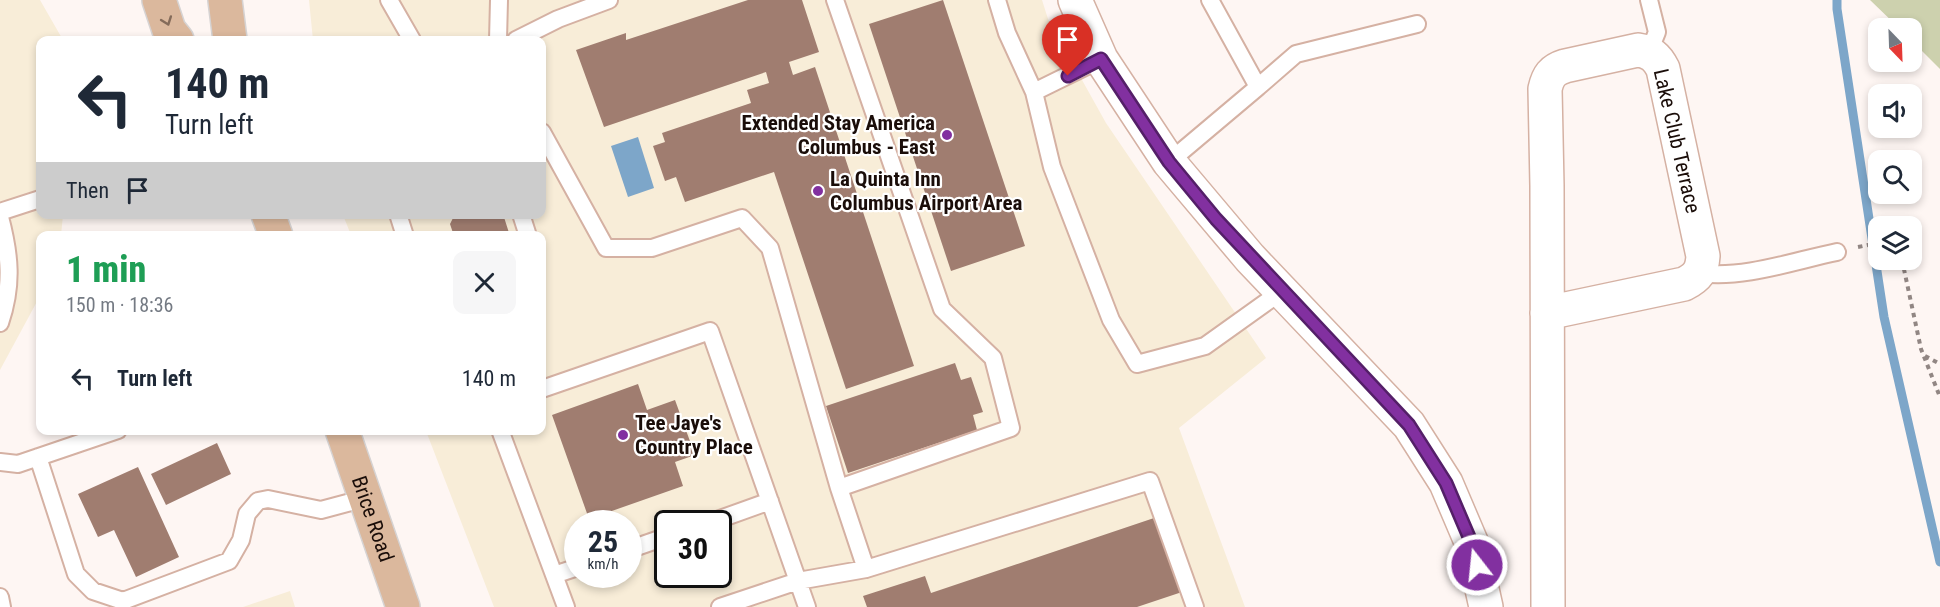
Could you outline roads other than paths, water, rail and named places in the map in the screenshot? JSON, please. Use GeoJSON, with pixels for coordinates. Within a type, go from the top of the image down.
{"type":"FeatureCollection","features":[{"type":"Feature","properties":{"kind":"main road"},"geometry":{"type":"LineString","coordinates":[[159,0],[169,30],[174,36]]}},
{"type":"Feature","properties":{"kind":"main road"},"geometry":{"type":"LineString","coordinates":[[225,0],[230,36]]}},
{"type":"Feature","properties":{"kind":"main road","name":"Brice Road"},"geometry":{"type":"LineString","coordinates":[[344,435],[403,607]]}},
{"type":"Feature","properties":{"kind":"street"},"geometry":{"type":"LineString","coordinates":[[1075,0],[1101,59],[1169,162],[1216,219],[1281,291],[1409,425],[1446,483],[1472,544],[1486,607]]}},
{"type":"Feature","properties":{"kind":"street","name":"Lake Club Terrace"},"geometry":{"type":"LineString","coordinates":[[1548,607],[1545,89],[1547,78],[1554,69],[1638,50],[1649,52],[1658,59],[1663,69],[1703,256],[1702,269],[1699,273]]}},
{"type":"Feature","properties":{"kind":"street"},"geometry":{"type":"LineString","coordinates":[[1548,313],[1684,284],[1695,279],[1699,273]]}},
{"type":"Feature","properties":{"kind":"lane"},"geometry":{"type":"LineString","coordinates":[[389,0],[410,36]]}},
{"type":"Feature","properties":{"kind":"lane"},"geometry":{"type":"LineString","coordinates":[[498,36],[499,0]]}},
{"type":"Feature","properties":{"kind":"lane"},"geometry":{"type":"LineString","coordinates":[[524,36],[609,0]]}},
{"type":"Feature","properties":{"kind":"lane"},"geometry":{"type":"LineString","coordinates":[[836,0],[942,309],[993,358],[1011,428],[839,488]]}},
{"type":"Feature","properties":{"kind":"lane"},"geometry":{"type":"LineString","coordinates":[[997,0],[1007,33],[1034,92],[1052,167],[1111,320],[1137,364],[1205,346],[1281,291]]}},
{"type":"Feature","properties":{"kind":"lane"},"geometry":{"type":"LineString","coordinates":[[1210,0],[1258,87]]}},
{"type":"Feature","properties":{"kind":"lane"},"geometry":{"type":"LineString","coordinates":[[1649,0],[1657,32],[1649,52]]}},
{"type":"Feature","properties":{"kind":"lane"},"geometry":{"type":"LineString","coordinates":[[1169,162],[1296,54],[1416,24]]}},
{"type":"Feature","properties":{"kind":"lane"},"geometry":{"type":"LineString","coordinates":[[1034,92],[1101,59]]}},
{"type":"Feature","properties":{"kind":"lane"},"geometry":{"type":"LineString","coordinates":[[546,139],[606,248],[652,248],[742,218],[770,248],[839,488],[866,569]]}},
{"type":"Feature","properties":{"kind":"lane"},"geometry":{"type":"LineString","coordinates":[[0,323],[9,284],[8,249],[0,214],[36,200]]}},
{"type":"Feature","properties":{"kind":"lane"},"geometry":{"type":"LineString","coordinates":[[1699,273],[1719,276],[1837,252]]}},
{"type":"Feature","properties":{"kind":"lane"},"geometry":{"type":"LineString","coordinates":[[546,388],[710,331],[807,607]]}},
{"type":"Feature","properties":{"kind":"lane"},"geometry":{"type":"LineString","coordinates":[[0,462],[18,464],[103,435]]}},
{"type":"Feature","properties":{"kind":"lane"},"geometry":{"type":"LineString","coordinates":[[502,435],[566,607]]}},
{"type":"Feature","properties":{"kind":"lane"},"geometry":{"type":"LineString","coordinates":[[38,457],[76,574],[93,591],[123,600],[230,561],[241,540],[247,514],[258,501],[268,499],[321,510],[366,498]]}},
{"type":"Feature","properties":{"kind":"lane"},"geometry":{"type":"LineString","coordinates":[[720,607],[798,581],[866,569],[1150,481],[1195,607]]}},
{"type":"Feature","properties":{"kind":"lane"},"geometry":{"type":"LineString","coordinates":[[732,515],[770,501]]}},
{"type":"Feature","properties":{"kind":"lane"},"geometry":{"type":"LineString","coordinates":[[554,575],[564,572]]}},
{"type":"Feature","properties":{"kind":"lane"},"geometry":{"type":"LineString","coordinates":[[0,597],[2,607]]}},
{"type":"Feature","properties":{"kind":"water"},"geometry":{"type":"Polygon","coordinates":[[[638,137],[654,188],[628,197],[611,146],[638,137]]]}},
{"type":"Feature","properties":{"kind":"waterway"},"geometry":{"type":"LineString","coordinates":[[1837,0],[1884,317],[1940,562]]}},
{"type":"Feature","properties":{"kind":"place","name":"Extended Stay America Columbus - East"},"geometry":{"type":"Point","coordinates":[947,135]}},
{"type":"Feature","properties":{"kind":"place","name":"La Quinta Inn Columbus Airport Area"},"geometry":{"type":"Point","coordinates":[818,191]}},
{"type":"Feature","properties":{"kind":"place","name":"Tee Jaye's Country Place"},"geometry":{"type":"Point","coordinates":[623,435]}}]}
